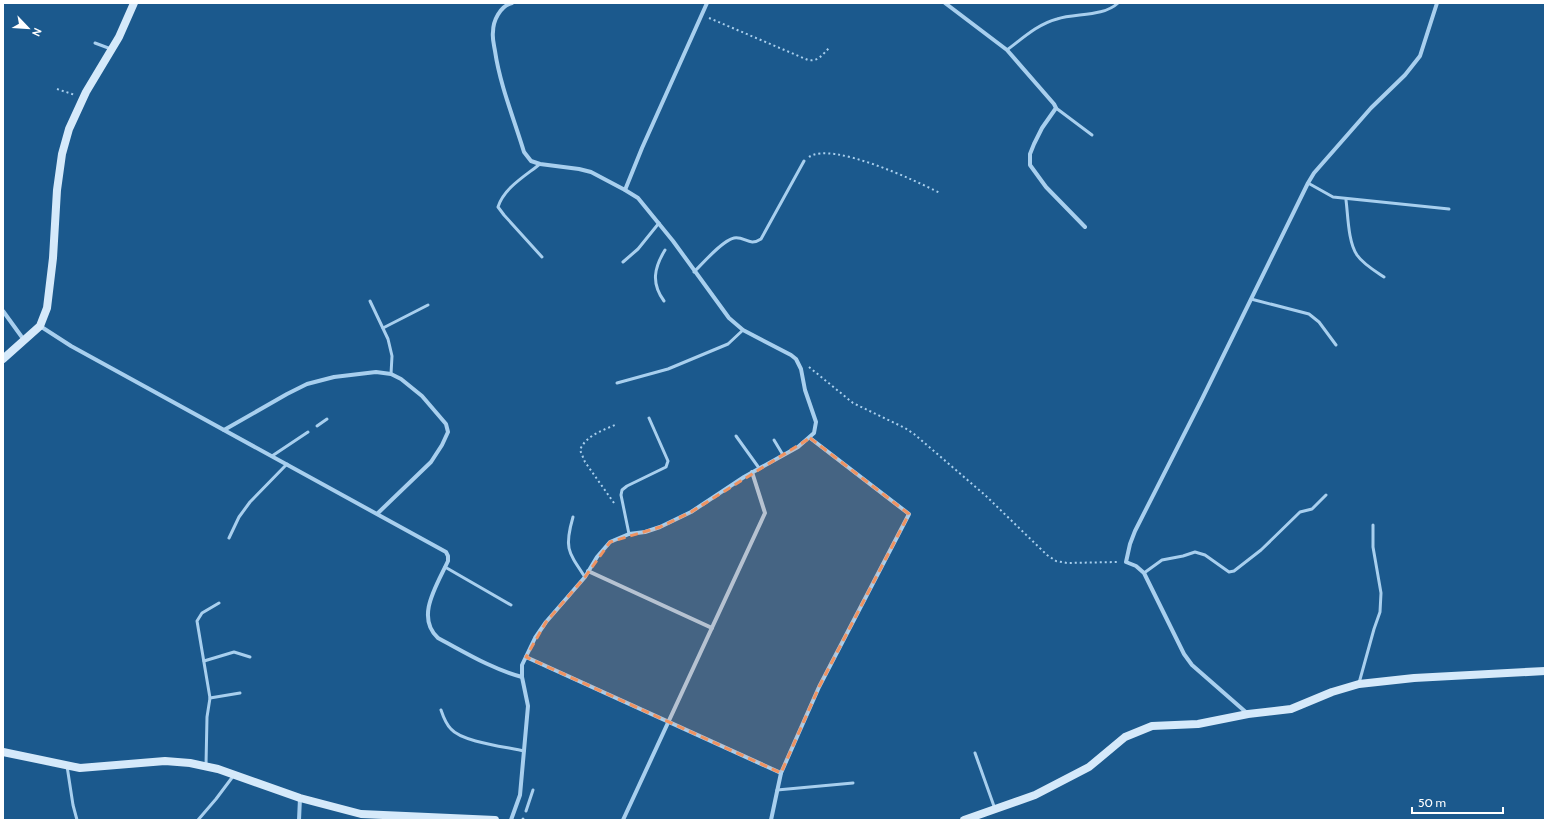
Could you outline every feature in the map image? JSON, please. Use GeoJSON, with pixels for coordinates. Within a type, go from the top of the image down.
{"type":"FeatureCollection","features":[{"type":"Feature","properties":{"kind":"street"},"geometry":{"type":"LineString","coordinates":[[3,359],[40,326],[47,308],[50,292],[57,190],[62,154],[69,129],[83,98],[112,49],[134,3]]}},
{"type":"Feature","properties":{"kind":"street"},"geometry":{"type":"LineString","coordinates":[[511,820],[520,795],[528,706],[522,677],[522,665],[535,638],[546,622],[585,577],[597,557],[610,542],[629,534],[645,532],[684,515],[752,472],[810,438],[814,433],[816,422],[796,359],[743,330],[729,318],[638,198],[591,172],[540,164],[531,160],[524,152],[497,68],[492,34],[494,24],[502,9],[507,4],[512,3]]}},
{"type":"Feature","properties":{"kind":"street"},"geometry":{"type":"LineString","coordinates":[[626,190],[644,141],[702,16],[706,3]]}},
{"type":"Feature","properties":{"kind":"street"},"geometry":{"type":"LineString","coordinates":[[945,3],[1007,50],[1052,101],[1056,108],[1042,128],[1034,144],[1030,154],[1030,165],[1046,187],[1085,227]]}},
{"type":"Feature","properties":{"kind":"street"},"geometry":{"type":"LineString","coordinates":[[1248,714],[1192,665],[1184,654],[1144,573],[1136,566],[1126,562],[1130,544],[1135,531],[1202,399],[1308,183],[1314,173],[1371,108],[1405,75],[1420,56],[1437,3]]}},
{"type":"Feature","properties":{"kind":"street"},"geometry":{"type":"LineString","coordinates":[[3,311],[24,340]]}},
{"type":"Feature","properties":{"kind":"street"},"geometry":{"type":"LineString","coordinates":[[40,326],[71,346],[378,513],[446,552],[448,556],[446,567],[429,603],[427,614],[432,632],[438,638],[487,664],[507,673],[522,677]]}},
{"type":"Feature","properties":{"kind":"street"},"geometry":{"type":"LineString","coordinates":[[224,430],[307,384],[334,377],[376,372],[391,374],[401,379],[422,396],[446,424],[448,432],[431,462],[378,513]]}},
{"type":"Feature","properties":{"kind":"street"},"geometry":{"type":"LineString","coordinates":[[771,820],[781,773],[819,687],[909,514],[810,438]]}},
{"type":"Feature","properties":{"kind":"street"},"geometry":{"type":"LineString","coordinates":[[623,820],[765,513],[752,472]]}},
{"type":"Feature","properties":{"kind":"street"},"geometry":{"type":"LineString","coordinates":[[588,571],[712,628]]}},
{"type":"Feature","properties":{"kind":"street"},"geometry":{"type":"LineString","coordinates":[[526,657],[781,773]]}},
{"type":"Feature","properties":{"kind":"street"},"geometry":{"type":"LineString","coordinates":[[966,820],[982,817],[995,809],[1035,795],[1089,767],[1125,737],[1152,726],[1198,724],[1248,714],[1291,709],[1332,692],[1358,684],[1414,678],[1545,671]]}},
{"type":"Feature","properties":{"kind":"street"},"geometry":{"type":"LineString","coordinates":[[3,752],[80,768],[165,761],[190,763],[234,775],[300,798],[361,814],[495,820]]}},
{"type":"Feature","properties":{"kind":"street"},"geometry":{"type":"LineString","coordinates":[[299,820],[300,798]]}},
{"type":"Feature","properties":{"kind":"lane"},"geometry":{"type":"LineString","coordinates":[[1007,50],[1044,23],[1069,16],[1102,12],[1118,3]]}},
{"type":"Feature","properties":{"kind":"lane"},"geometry":{"type":"LineString","coordinates":[[95,43],[112,49]]}},
{"type":"Feature","properties":{"kind":"lane"},"geometry":{"type":"LineString","coordinates":[[1056,108],[1092,134]]}},
{"type":"Feature","properties":{"kind":"lane"},"geometry":{"type":"LineString","coordinates":[[694,272],[723,244],[733,238],[738,238],[751,243],[761,239],[804,161]]}},
{"type":"Feature","properties":{"kind":"lane"},"geometry":{"type":"LineString","coordinates":[[540,164],[505,193],[500,199],[498,207],[542,257]]}},
{"type":"Feature","properties":{"kind":"lane"},"geometry":{"type":"LineString","coordinates":[[1308,183],[1333,197],[1346,200],[1449,209]]}},
{"type":"Feature","properties":{"kind":"lane"},"geometry":{"type":"LineString","coordinates":[[1346,200],[1351,242],[1357,255],[1370,268],[1384,277]]}},
{"type":"Feature","properties":{"kind":"lane"},"geometry":{"type":"LineString","coordinates":[[623,262],[638,249],[659,224]]}},
{"type":"Feature","properties":{"kind":"lane"},"geometry":{"type":"LineString","coordinates":[[664,250],[658,262],[655,275],[655,285],[658,294],[664,301]]}},
{"type":"Feature","properties":{"kind":"lane"},"geometry":{"type":"LineString","coordinates":[[1251,300],[1309,314],[1319,322],[1336,345]]}},
{"type":"Feature","properties":{"kind":"lane"},"geometry":{"type":"LineString","coordinates":[[370,301],[388,339],[392,356],[391,374]]}},
{"type":"Feature","properties":{"kind":"lane"},"geometry":{"type":"LineString","coordinates":[[383,328],[428,305]]}},
{"type":"Feature","properties":{"kind":"lane"},"geometry":{"type":"LineString","coordinates":[[617,383],[668,370],[728,344],[743,330]]}},
{"type":"Feature","properties":{"kind":"lane"},"geometry":{"type":"LineString","coordinates":[[629,534],[621,494],[622,490],[627,486],[666,467],[668,464],[649,418]]}},
{"type":"Feature","properties":{"kind":"lane"},"geometry":{"type":"LineString","coordinates":[[316,426],[327,419]]}},
{"type":"Feature","properties":{"kind":"lane"},"geometry":{"type":"LineString","coordinates":[[272,456],[308,432]]}},
{"type":"Feature","properties":{"kind":"lane"},"geometry":{"type":"LineString","coordinates":[[736,436],[759,468]]}},
{"type":"Feature","properties":{"kind":"lane"},"geometry":{"type":"LineString","coordinates":[[774,440],[783,455]]}},
{"type":"Feature","properties":{"kind":"lane"},"geometry":{"type":"LineString","coordinates":[[229,538],[239,517],[250,502],[287,464]]}},
{"type":"Feature","properties":{"kind":"lane"},"geometry":{"type":"LineString","coordinates":[[1144,573],[1162,560],[1195,552],[1206,554],[1229,572],[1234,571],[1261,550],[1300,512],[1312,509],[1326,495]]}},
{"type":"Feature","properties":{"kind":"lane"},"geometry":{"type":"LineString","coordinates":[[572,518],[567,535],[568,548],[573,559],[585,577]]}},
{"type":"Feature","properties":{"kind":"lane"},"geometry":{"type":"LineString","coordinates":[[1358,684],[1380,612],[1381,593],[1374,547],[1373,525]]}},
{"type":"Feature","properties":{"kind":"lane"},"geometry":{"type":"LineString","coordinates":[[446,567],[511,605]]}},
{"type":"Feature","properties":{"kind":"lane"},"geometry":{"type":"LineString","coordinates":[[206,767],[207,717],[210,698],[197,621],[202,613],[219,603]]}},
{"type":"Feature","properties":{"kind":"lane"},"geometry":{"type":"LineString","coordinates":[[204,661],[234,652],[250,657]]}},
{"type":"Feature","properties":{"kind":"lane"},"geometry":{"type":"LineString","coordinates":[[210,698],[240,693]]}},
{"type":"Feature","properties":{"kind":"lane"},"geometry":{"type":"LineString","coordinates":[[441,710],[450,729],[458,735],[468,739],[524,751]]}},
{"type":"Feature","properties":{"kind":"lane"},"geometry":{"type":"LineString","coordinates":[[975,753],[995,809]]}},
{"type":"Feature","properties":{"kind":"lane"},"geometry":{"type":"LineString","coordinates":[[67,766],[73,805],[77,820]]}},
{"type":"Feature","properties":{"kind":"lane"},"geometry":{"type":"LineString","coordinates":[[198,820],[234,775]]}},
{"type":"Feature","properties":{"kind":"lane"},"geometry":{"type":"LineString","coordinates":[[777,790],[853,783]]}},
{"type":"Feature","properties":{"kind":"lane"},"geometry":{"type":"LineString","coordinates":[[526,811],[533,790]]}},
{"type":"Feature","properties":{"kind":"path"},"geometry":{"type":"LineString","coordinates":[[702,16],[808,60],[814,61],[819,59],[830,48]]}},
{"type":"Feature","properties":{"kind":"path"},"geometry":{"type":"LineString","coordinates":[[57,89],[83,98]]}},
{"type":"Feature","properties":{"kind":"path"},"geometry":{"type":"LineString","coordinates":[[804,161],[811,155],[817,154],[851,158],[899,174],[940,193]]}},
{"type":"Feature","properties":{"kind":"path"},"geometry":{"type":"LineString","coordinates":[[796,359],[817,373],[853,403],[906,428],[914,434],[984,495],[1047,555],[1056,561],[1067,563],[1126,562]]}},
{"type":"Feature","properties":{"kind":"path"},"geometry":{"type":"LineString","coordinates":[[618,424],[590,438],[583,443],[580,450],[585,462],[626,519]]}},
{"type":"Feature","properties":{"kind":"highlighted area"},"geometry":{"type":"Polygon","coordinates":[[[810,438],[909,514],[819,687],[781,773],[526,657],[546,622],[585,577],[610,542],[660,527],[691,512],[810,438]]]}}]}
